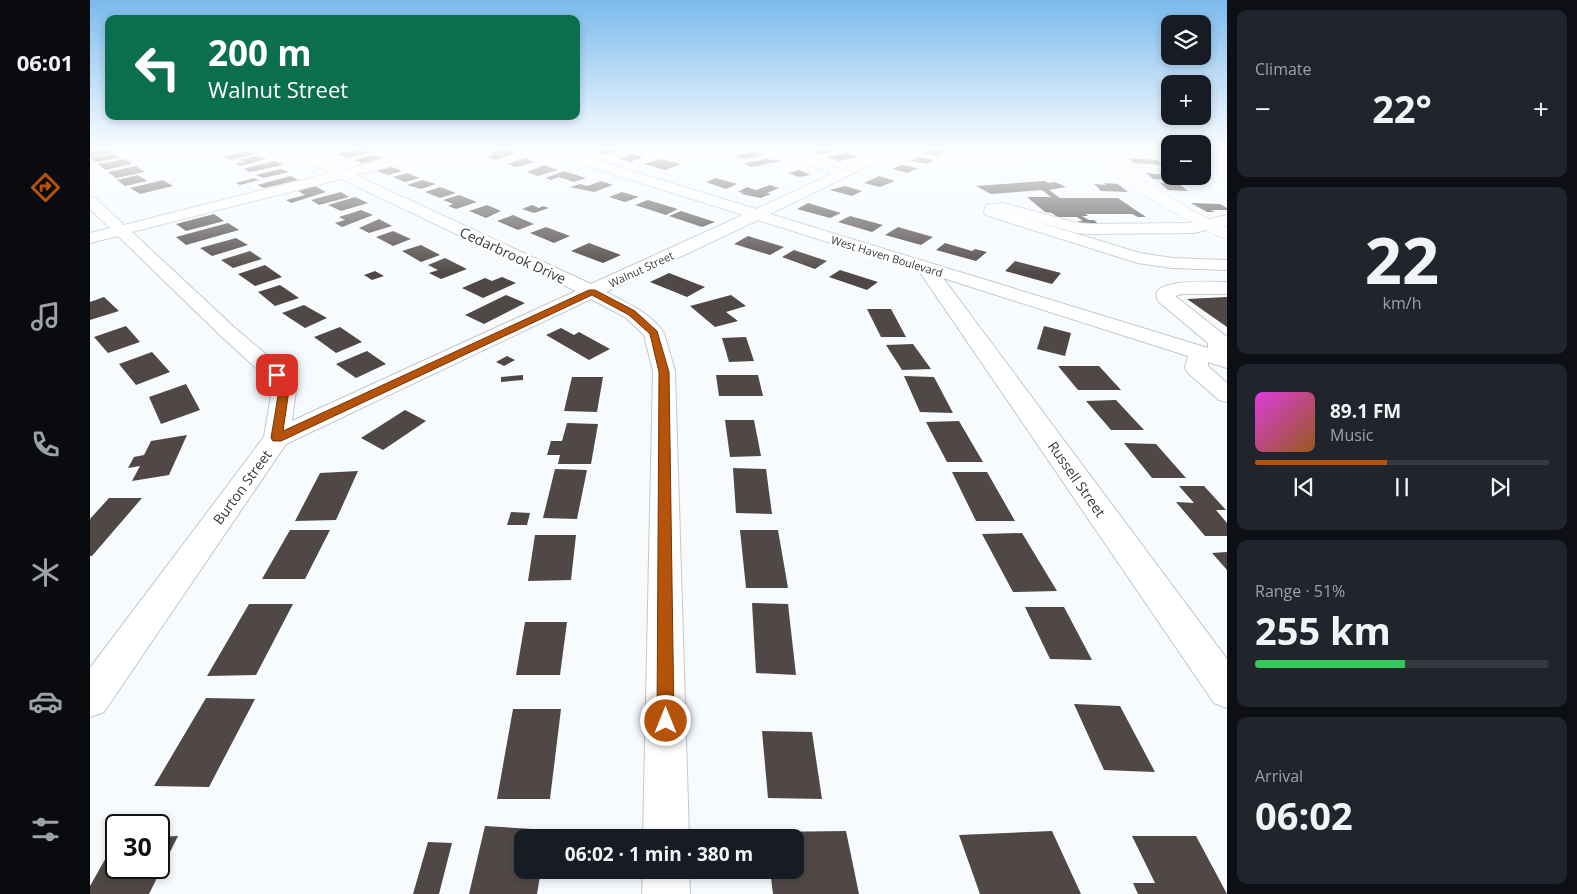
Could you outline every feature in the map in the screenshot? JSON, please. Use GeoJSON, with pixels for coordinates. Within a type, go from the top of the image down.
{"type":"FeatureCollection","features":[{"type":"Feature","properties":{"kind":"main road"},"geometry":{"type":"LineString","coordinates":[[1151,191],[1167,202],[1227,234]]}},
{"type":"Feature","properties":{"kind":"street"},"geometry":{"type":"LineString","coordinates":[[90,238],[276,191]]}},
{"type":"Feature","properties":{"kind":"street","name":"Cedarbrook Drive"},"geometry":{"type":"LineString","coordinates":[[377,191],[592,292],[632,313],[654,333],[664,372],[666,829]]}},
{"type":"Feature","properties":{"kind":"street","name":"West Haven Boulevard"},"geometry":{"type":"LineString","coordinates":[[680,191],[928,269],[1218,351]]}},
{"type":"Feature","properties":{"kind":"street","name":"Walnut Street"},"geometry":{"type":"LineString","coordinates":[[277,438],[807,191]]}},
{"type":"Feature","properties":{"kind":"street","name":"Burton Street"},"geometry":{"type":"LineString","coordinates":[[90,200],[229,333],[277,375],[284,390],[277,438],[90,699]]}},
{"type":"Feature","properties":{"kind":"street"},"geometry":{"type":"LineString","coordinates":[[1227,220],[1210,226],[1194,228],[1077,228],[1003,207],[991,208],[991,212],[1138,258],[1172,263],[1227,265]]}},
{"type":"Feature","properties":{"kind":"street","name":"Russell Street"},"geometry":{"type":"LineString","coordinates":[[928,269],[1227,690]]}},
{"type":"Feature","properties":{"kind":"street"},"geometry":{"type":"LineString","coordinates":[[1227,288],[1180,288],[1166,293],[1166,298],[1218,351],[1196,368],[1227,394]]}},
{"type":"Feature","properties":{"kind":"street"},"geometry":{"type":"LineString","coordinates":[[666,879],[666,894]]}},
{"type":"Feature","properties":{"kind":"building"},"geometry":{"type":"Polygon","coordinates":[[[135,191],[154,191],[140,194],[135,191]]]}},
{"type":"Feature","properties":{"kind":"building"},"geometry":{"type":"Polygon","coordinates":[[[298,191],[326,192],[291,203],[286,200],[305,195],[298,191]]]}},
{"type":"Feature","properties":{"kind":"building"},"geometry":{"type":"Polygon","coordinates":[[[450,191],[456,193],[440,198],[425,192],[450,191]]]}},
{"type":"Feature","properties":{"kind":"building"},"geometry":{"type":"Polygon","coordinates":[[[772,191],[767,193],[771,194],[761,198],[738,192],[772,191]]]}},
{"type":"Feature","properties":{"kind":"building"},"geometry":{"type":"Polygon","coordinates":[[[833,191],[862,191],[852,196],[833,191]]]}},
{"type":"Feature","properties":{"kind":"building"},"geometry":{"type":"Polygon","coordinates":[[[985,191],[1033,191],[991,194],[985,191]]]}},
{"type":"Feature","properties":{"kind":"building"},"geometry":{"type":"Polygon","coordinates":[[[1043,191],[1050,191],[1060,198],[1118,198],[1146,217],[1138,217],[1132,214],[1086,214],[1088,216],[1082,216],[1089,220],[1094,220],[1103,228],[1088,228],[1078,221],[1083,221],[1077,217],[1057,217],[1052,213],[1045,212],[1027,197],[1051,197],[1043,191]]]}},
{"type":"Feature","properties":{"kind":"building"},"geometry":{"type":"Polygon","coordinates":[[[1101,191],[1126,191],[1128,192],[1101,191]]]}},
{"type":"Feature","properties":{"kind":"building"},"geometry":{"type":"Polygon","coordinates":[[[341,192],[349,197],[319,205],[311,200],[341,192]]]}},
{"type":"Feature","properties":{"kind":"building"},"geometry":{"type":"Polygon","coordinates":[[[622,192],[639,197],[625,202],[609,197],[622,192]]]}},
{"type":"Feature","properties":{"kind":"building"},"geometry":{"type":"Polygon","coordinates":[[[459,195],[477,202],[456,209],[448,206],[453,204],[443,200],[459,195]]]}},
{"type":"Feature","properties":{"kind":"building"},"geometry":{"type":"Polygon","coordinates":[[[355,197],[368,203],[341,211],[328,205],[355,197]]]}},
{"type":"Feature","properties":{"kind":"building"},"geometry":{"type":"Polygon","coordinates":[[[648,200],[678,209],[666,215],[635,205],[648,200]]]}},
{"type":"Feature","properties":{"kind":"building"},"geometry":{"type":"Polygon","coordinates":[[[808,203],[841,213],[830,218],[797,209],[808,203]]]}},
{"type":"Feature","properties":{"kind":"building"},"geometry":{"type":"Polygon","coordinates":[[[1191,203],[1220,204],[1227,208],[1227,210],[1211,210],[1215,212],[1207,212],[1191,203]]]}},
{"type":"Feature","properties":{"kind":"building"},"geometry":{"type":"Polygon","coordinates":[[[487,205],[501,211],[486,218],[469,211],[487,205]]]}},
{"type":"Feature","properties":{"kind":"building"},"geometry":{"type":"Polygon","coordinates":[[[532,205],[539,208],[543,206],[549,208],[534,213],[522,209],[532,205]]]}},
{"type":"Feature","properties":{"kind":"building"},"geometry":{"type":"Polygon","coordinates":[[[361,210],[373,215],[342,227],[335,223],[345,220],[339,217],[361,210]]]}},
{"type":"Feature","properties":{"kind":"building"},"geometry":{"type":"Polygon","coordinates":[[[681,211],[715,222],[702,227],[669,216],[681,211]]]}},
{"type":"Feature","properties":{"kind":"building"},"geometry":{"type":"Polygon","coordinates":[[[214,214],[224,221],[186,231],[176,224],[214,214]]]}},
{"type":"Feature","properties":{"kind":"building"},"geometry":{"type":"Polygon","coordinates":[[[513,215],[534,224],[518,230],[497,221],[513,215]]]}},
{"type":"Feature","properties":{"kind":"building"},"geometry":{"type":"Polygon","coordinates":[[[850,216],[883,225],[872,232],[838,222],[850,216]]]}},
{"type":"Feature","properties":{"kind":"building"},"geometry":{"type":"Polygon","coordinates":[[[379,219],[392,226],[369,233],[359,228],[379,219]]]}},
{"type":"Feature","properties":{"kind":"building"},"geometry":{"type":"Polygon","coordinates":[[[228,223],[239,230],[186,245],[176,237],[228,223]]]}},
{"type":"Feature","properties":{"kind":"building"},"geometry":{"type":"Polygon","coordinates":[[[546,227],[570,236],[554,243],[530,233],[546,227]]]}},
{"type":"Feature","properties":{"kind":"building"},"geometry":{"type":"Polygon","coordinates":[[[898,227],[933,237],[921,245],[885,235],[898,227]]]}},
{"type":"Feature","properties":{"kind":"building"},"geometry":{"type":"Polygon","coordinates":[[[393,231],[411,239],[393,246],[376,237],[393,231]]]}},
{"type":"Feature","properties":{"kind":"building"},"geometry":{"type":"Polygon","coordinates":[[[748,236],[784,247],[770,255],[734,244],[748,236]]]}},
{"type":"Feature","properties":{"kind":"building"},"geometry":{"type":"Polygon","coordinates":[[[236,238],[248,245],[212,256],[200,248],[236,238]]]}},
{"type":"Feature","properties":{"kind":"building"},"geometry":{"type":"Polygon","coordinates":[[[589,243],[621,255],[603,263],[571,251],[589,243]]]}},
{"type":"Feature","properties":{"kind":"building"},"geometry":{"type":"Polygon","coordinates":[[[945,243],[972,251],[975,249],[987,252],[976,261],[936,250],[945,243]]]}},
{"type":"Feature","properties":{"kind":"building"},"geometry":{"type":"Polygon","coordinates":[[[421,245],[440,255],[421,262],[402,251],[421,245]]]}},
{"type":"Feature","properties":{"kind":"building"},"geometry":{"type":"Polygon","coordinates":[[[794,250],[827,261],[815,269],[782,257],[794,250]]]}},
{"type":"Feature","properties":{"kind":"building"},"geometry":{"type":"Polygon","coordinates":[[[250,251],[262,259],[233,268],[221,260],[250,251]]]}},
{"type":"Feature","properties":{"kind":"building"},"geometry":{"type":"Polygon","coordinates":[[[445,258],[467,269],[441,279],[429,273],[438,270],[428,265],[445,258]]]}},
{"type":"Feature","properties":{"kind":"building"},"geometry":{"type":"Polygon","coordinates":[[[1015,261],[1061,273],[1052,284],[1005,271],[1015,261]]]}},
{"type":"Feature","properties":{"kind":"building"},"geometry":{"type":"Polygon","coordinates":[[[265,265],[282,277],[255,286],[238,274],[265,265]]]}},
{"type":"Feature","properties":{"kind":"building"},"geometry":{"type":"Polygon","coordinates":[[[840,270],[878,282],[867,290],[829,277],[840,270]]]}},
{"type":"Feature","properties":{"kind":"building"},"geometry":{"type":"Polygon","coordinates":[[[375,271],[384,276],[372,280],[364,275],[375,271]]]}},
{"type":"Feature","properties":{"kind":"building"},"geometry":{"type":"Polygon","coordinates":[[[669,273],[705,287],[687,297],[650,282],[669,273]]]}},
{"type":"Feature","properties":{"kind":"building"},"geometry":{"type":"Polygon","coordinates":[[[502,277],[516,283],[483,298],[462,288],[485,278],[492,281],[502,277]]]}},
{"type":"Feature","properties":{"kind":"building"},"geometry":{"type":"Polygon","coordinates":[[[280,285],[299,298],[275,306],[258,292],[280,285]]]}},
{"type":"Feature","properties":{"kind":"building"},"geometry":{"type":"Polygon","coordinates":[[[506,295],[525,303],[484,324],[465,315],[506,295]]]}},
{"type":"Feature","properties":{"kind":"building"},"geometry":{"type":"Polygon","coordinates":[[[731,295],[746,306],[726,312],[738,321],[715,327],[690,306],[731,295]]]}},
{"type":"Feature","properties":{"kind":"building"},"geometry":{"type":"Polygon","coordinates":[[[104,297],[119,311],[90,320],[90,302],[104,297]]]}},
{"type":"Feature","properties":{"kind":"building"},"geometry":{"type":"Polygon","coordinates":[[[1227,297],[1227,327],[1187,299],[1227,297]]]}},
{"type":"Feature","properties":{"kind":"building"},"geometry":{"type":"Polygon","coordinates":[[[304,305],[327,318],[305,328],[282,313],[304,305]]]}},
{"type":"Feature","properties":{"kind":"building"},"geometry":{"type":"Polygon","coordinates":[[[867,309],[891,309],[906,337],[881,337],[867,309]]]}},
{"type":"Feature","properties":{"kind":"building"},"geometry":{"type":"Polygon","coordinates":[[[126,326],[140,342],[108,353],[94,337],[126,326]]]}},
{"type":"Feature","properties":{"kind":"building"},"geometry":{"type":"Polygon","coordinates":[[[1044,326],[1071,333],[1065,356],[1037,349],[1044,326]]]}},
{"type":"Feature","properties":{"kind":"building"},"geometry":{"type":"Polygon","coordinates":[[[340,327],[362,342],[336,353],[314,337],[340,327]]]}},
{"type":"Feature","properties":{"kind":"building"},"geometry":{"type":"Polygon","coordinates":[[[561,328],[574,335],[579,332],[610,349],[589,360],[546,335],[561,328]]]}},
{"type":"Feature","properties":{"kind":"building"},"geometry":{"type":"Polygon","coordinates":[[[746,337],[754,361],[729,362],[722,338],[746,337]]]}},
{"type":"Feature","properties":{"kind":"building"},"geometry":{"type":"Polygon","coordinates":[[[913,344],[931,369],[902,370],[886,345],[913,344]]]}},
{"type":"Feature","properties":{"kind":"building"},"geometry":{"type":"Polygon","coordinates":[[[367,351],[386,364],[356,378],[336,364],[367,351]]]}},
{"type":"Feature","properties":{"kind":"building"},"geometry":{"type":"Polygon","coordinates":[[[152,352],[170,372],[136,385],[119,364],[152,352]]]}},
{"type":"Feature","properties":{"kind":"building"},"geometry":{"type":"Polygon","coordinates":[[[507,356],[515,360],[504,366],[496,362],[507,356]]]}},
{"type":"Feature","properties":{"kind":"building"},"geometry":{"type":"Polygon","coordinates":[[[1058,366],[1099,366],[1121,390],[1078,390],[1058,366]]]}},
{"type":"Feature","properties":{"kind":"building"},"geometry":{"type":"Polygon","coordinates":[[[523,375],[523,380],[501,382],[501,377],[523,375]]]}},
{"type":"Feature","properties":{"kind":"building"},"geometry":{"type":"Polygon","coordinates":[[[716,375],[758,375],[763,396],[719,396],[716,375]]]}},
{"type":"Feature","properties":{"kind":"building"},"geometry":{"type":"Polygon","coordinates":[[[904,376],[934,377],[953,413],[920,412],[904,376]]]}},
{"type":"Feature","properties":{"kind":"building"},"geometry":{"type":"Polygon","coordinates":[[[572,377],[603,377],[597,412],[564,411],[572,377]]]}},
{"type":"Feature","properties":{"kind":"building"},"geometry":{"type":"Polygon","coordinates":[[[186,384],[200,410],[161,424],[149,397],[186,384]]]}},
{"type":"Feature","properties":{"kind":"building"},"geometry":{"type":"Polygon","coordinates":[[[1116,400],[1144,430],[1111,430],[1086,401],[1116,400]]]}},
{"type":"Feature","properties":{"kind":"building"},"geometry":{"type":"Polygon","coordinates":[[[405,410],[426,421],[383,450],[361,438],[405,410]]]}},
{"type":"Feature","properties":{"kind":"building"},"geometry":{"type":"Polygon","coordinates":[[[725,420],[754,420],[761,456],[730,457],[725,420]]]}},
{"type":"Feature","properties":{"kind":"building"},"geometry":{"type":"Polygon","coordinates":[[[959,421],[983,462],[947,462],[926,422],[959,421]]]}},
{"type":"Feature","properties":{"kind":"building"},"geometry":{"type":"Polygon","coordinates":[[[567,423],[598,424],[591,464],[558,464],[560,455],[547,455],[551,441],[562,441],[567,423]]]}},
{"type":"Feature","properties":{"kind":"building"},"geometry":{"type":"Polygon","coordinates":[[[187,435],[169,475],[132,481],[140,466],[128,468],[134,457],[144,455],[151,441],[187,435]]]}},
{"type":"Feature","properties":{"kind":"building"},"geometry":{"type":"Polygon","coordinates":[[[1124,443],[1156,444],[1186,478],[1152,478],[1124,443]]]}},
{"type":"Feature","properties":{"kind":"building"},"geometry":{"type":"Polygon","coordinates":[[[733,468],[766,469],[772,514],[736,513],[733,468]]]}},
{"type":"Feature","properties":{"kind":"building"},"geometry":{"type":"Polygon","coordinates":[[[555,469],[587,470],[577,519],[543,518],[555,469]]]}},
{"type":"Feature","properties":{"kind":"building"},"geometry":{"type":"Polygon","coordinates":[[[358,471],[336,520],[295,521],[320,473],[358,471]]]}},
{"type":"Feature","properties":{"kind":"building"},"geometry":{"type":"Polygon","coordinates":[[[952,472],[987,472],[1015,521],[976,521],[952,472]]]}},
{"type":"Feature","properties":{"kind":"building"},"geometry":{"type":"Polygon","coordinates":[[[1179,486],[1204,486],[1226,510],[1216,510],[1227,523],[1227,536],[1205,536],[1176,502],[1194,503],[1179,486]]]}},
{"type":"Feature","properties":{"kind":"building"},"geometry":{"type":"Polygon","coordinates":[[[109,498],[142,498],[90,556],[90,519],[109,498]]]}},
{"type":"Feature","properties":{"kind":"building"},"geometry":{"type":"Polygon","coordinates":[[[511,512],[530,513],[527,525],[507,525],[511,512]]]}},
{"type":"Feature","properties":{"kind":"building"},"geometry":{"type":"Polygon","coordinates":[[[290,530],[330,530],[305,579],[262,579],[290,530]]]}},
{"type":"Feature","properties":{"kind":"building"},"geometry":{"type":"Polygon","coordinates":[[[740,530],[778,530],[788,588],[746,588],[740,530]]]}},
{"type":"Feature","properties":{"kind":"building"},"geometry":{"type":"Polygon","coordinates":[[[1022,533],[1057,591],[1013,592],[982,534],[1022,533]]]}},
{"type":"Feature","properties":{"kind":"building"},"geometry":{"type":"Polygon","coordinates":[[[535,535],[576,535],[571,580],[528,581],[535,535]]]}},
{"type":"Feature","properties":{"kind":"building"},"geometry":{"type":"Polygon","coordinates":[[[1227,552],[1227,570],[1212,553],[1227,552]]]}},
{"type":"Feature","properties":{"kind":"building"},"geometry":{"type":"Polygon","coordinates":[[[752,603],[788,604],[796,675],[756,673],[752,603]]]}},
{"type":"Feature","properties":{"kind":"building"},"geometry":{"type":"Polygon","coordinates":[[[249,604],[293,604],[256,675],[207,676],[249,604]]]}},
{"type":"Feature","properties":{"kind":"building"},"geometry":{"type":"Polygon","coordinates":[[[1025,607],[1064,607],[1092,660],[1050,659],[1025,607]]]}},
{"type":"Feature","properties":{"kind":"building"},"geometry":{"type":"Polygon","coordinates":[[[525,622],[567,622],[560,675],[516,675],[525,622]]]}},
{"type":"Feature","properties":{"kind":"building"},"geometry":{"type":"Polygon","coordinates":[[[206,698],[255,699],[209,787],[154,786],[206,698]]]}},
{"type":"Feature","properties":{"kind":"building"},"geometry":{"type":"Polygon","coordinates":[[[1074,704],[1120,706],[1155,772],[1104,770],[1074,704]]]}},
{"type":"Feature","properties":{"kind":"building"},"geometry":{"type":"Polygon","coordinates":[[[513,709],[561,709],[550,799],[497,799],[513,709]]]}},
{"type":"Feature","properties":{"kind":"building"},"geometry":{"type":"Polygon","coordinates":[[[762,731],[812,732],[822,799],[768,798],[762,731]]]}},
{"type":"Feature","properties":{"kind":"building"},"geometry":{"type":"Polygon","coordinates":[[[485,826],[532,829],[514,829],[514,879],[540,879],[537,894],[469,894],[485,826]]]}},
{"type":"Feature","properties":{"kind":"building"},"geometry":{"type":"Polygon","coordinates":[[[846,831],[859,894],[773,894],[771,879],[804,879],[804,832],[846,831]]]}},
{"type":"Feature","properties":{"kind":"building"},"geometry":{"type":"Polygon","coordinates":[[[1052,831],[1081,894],[980,894],[959,835],[1052,831]]]}},
{"type":"Feature","properties":{"kind":"building"},"geometry":{"type":"Polygon","coordinates":[[[170,836],[178,836],[170,852],[170,836]]]}},
{"type":"Feature","properties":{"kind":"building"},"geometry":{"type":"Polygon","coordinates":[[[1132,836],[1196,836],[1227,894],[1138,894],[1133,883],[1155,883],[1132,836]]]}},
{"type":"Feature","properties":{"kind":"building"},"geometry":{"type":"Polygon","coordinates":[[[428,842],[452,843],[439,894],[413,894],[428,842]]]}},
{"type":"Feature","properties":{"kind":"building"},"geometry":{"type":"Polygon","coordinates":[[[105,859],[105,879],[156,879],[149,894],[90,894],[90,886],[105,859]]]}},
{"type":"Feature","properties":{"kind":"route"},"geometry":{"type":"LineString","coordinates":[[277,375],[284,390],[277,438],[592,292],[632,313],[654,333],[664,372],[666,721]]}}]}
